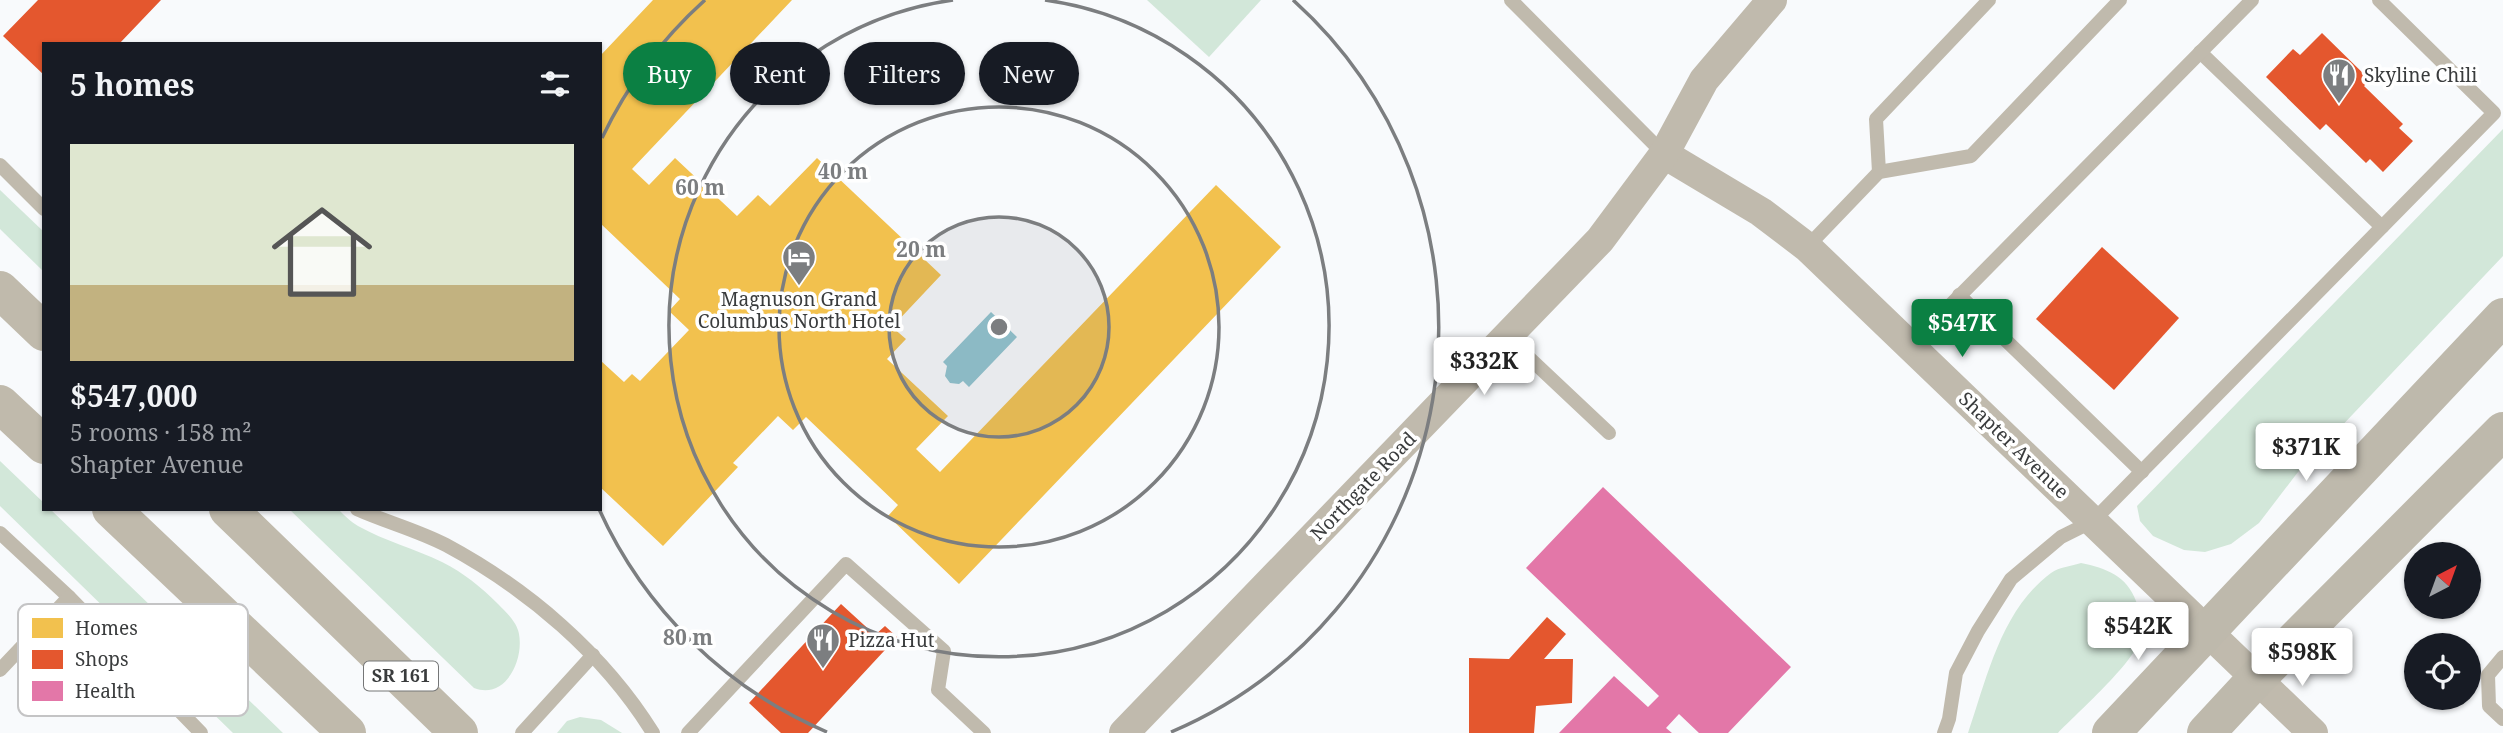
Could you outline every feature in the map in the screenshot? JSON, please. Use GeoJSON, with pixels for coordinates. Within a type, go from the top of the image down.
{"type":"FeatureCollection","features":[{"type":"Feature","properties":{"kind":"main road"},"geometry":{"type":"LineString","coordinates":[[0,290],[42,330]]}},
{"type":"Feature","properties":{"kind":"main road"},"geometry":{"type":"LineString","coordinates":[[2111,733],[2503,317]]}},
{"type":"Feature","properties":{"kind":"main road"},"geometry":{"type":"LineString","coordinates":[[0,404],[42,443]]}},
{"type":"Feature","properties":{"kind":"main road"},"geometry":{"type":"LineString","coordinates":[[2206,733],[2256,679],[2503,431]]}},
{"type":"Feature","properties":{"kind":"main road"},"geometry":{"type":"LineString","coordinates":[[113,511],[211,604]]}},
{"type":"Feature","properties":{"kind":"main road","name":"SR 161"},"geometry":{"type":"LineString","coordinates":[[230,511],[459,733]]}},
{"type":"Feature","properties":{"kind":"main road"},"geometry":{"type":"LineString","coordinates":[[248,640],[346,733]]}},
{"type":"Feature","properties":{"kind":"street","name":"Northgate Road"},"geometry":{"type":"LineString","coordinates":[[1124,733],[1600,240],[1664,154],[1704,80],[1773,0]]}},
{"type":"Feature","properties":{"kind":"street","name":"Shapter Avenue"},"geometry":{"type":"LineString","coordinates":[[1664,154],[1761,212],[1807,247],[2313,733]]}},
{"type":"Feature","properties":{"kind":"lane"},"geometry":{"type":"LineString","coordinates":[[1511,0],[1664,154]]}},
{"type":"Feature","properties":{"kind":"lane"},"geometry":{"type":"LineString","coordinates":[[1879,172],[1876,119],[1989,0]]}},
{"type":"Feature","properties":{"kind":"lane"},"geometry":{"type":"LineString","coordinates":[[1807,247],[1879,172],[1971,156],[2120,0]]}},
{"type":"Feature","properties":{"kind":"lane"},"geometry":{"type":"LineString","coordinates":[[1910,345],[2252,0]]}},
{"type":"Feature","properties":{"kind":"lane"},"geometry":{"type":"LineString","coordinates":[[1944,733],[1949,719],[1956,673],[1978,631],[2011,579],[2061,537],[2094,521],[2494,113],[2379,0]]}},
{"type":"Feature","properties":{"kind":"lane"},"geometry":{"type":"LineString","coordinates":[[2200,52],[2382,227]]}},
{"type":"Feature","properties":{"kind":"lane"},"geometry":{"type":"LineString","coordinates":[[0,165],[42,207]]}},
{"type":"Feature","properties":{"kind":"lane"},"geometry":{"type":"LineString","coordinates":[[1959,295],[2142,472]]}},
{"type":"Feature","properties":{"kind":"lane"},"geometry":{"type":"LineString","coordinates":[[1507,337],[1609,433]]}},
{"type":"Feature","properties":{"kind":"lane"},"geometry":{"type":"LineString","coordinates":[[362,511],[419,533],[481,565],[533,601],[593,655],[653,733]]}},
{"type":"Feature","properties":{"kind":"lane"},"geometry":{"type":"LineString","coordinates":[[0,533],[76,604]]}},
{"type":"Feature","properties":{"kind":"lane"},"geometry":{"type":"LineString","coordinates":[[688,733],[846,565],[944,651],[938,690],[984,733]]}},
{"type":"Feature","properties":{"kind":"lane"},"geometry":{"type":"LineString","coordinates":[[62,604],[69,597]]}},
{"type":"Feature","properties":{"kind":"lane"},"geometry":{"type":"LineString","coordinates":[[0,670],[18,651]]}},
{"type":"Feature","properties":{"kind":"lane"},"geometry":{"type":"LineString","coordinates":[[522,733],[593,655]]}},
{"type":"Feature","properties":{"kind":"lane"},"geometry":{"type":"LineString","coordinates":[[2503,657],[2488,675],[2488,706],[2503,719]]}},
{"type":"Feature","properties":{"kind":"lane"},"geometry":{"type":"LineString","coordinates":[[184,716],[201,733]]}},
{"type":"Feature","properties":{"kind":"green space"},"geometry":{"type":"Polygon","coordinates":[[[1147,0],[1261,0],[1209,57],[1147,0]]]}},
{"type":"Feature","properties":{"kind":"green space"},"geometry":{"type":"Polygon","coordinates":[[[2503,129],[2503,256],[2298,472],[2259,523],[2231,544],[2205,552],[2184,550],[2153,536],[2140,521],[2137,506],[2503,129]]]}},
{"type":"Feature","properties":{"kind":"green space"},"geometry":{"type":"Polygon","coordinates":[[[0,190],[42,230],[42,270],[0,229],[0,190]]]}},
{"type":"Feature","properties":{"kind":"green space"},"geometry":{"type":"Polygon","coordinates":[[[0,461],[42,501],[42,511],[52,511],[149,604],[101,604],[0,506],[0,461]]]}},
{"type":"Feature","properties":{"kind":"green space"},"geometry":{"type":"Polygon","coordinates":[[[291,511],[340,511],[358,526],[458,571],[504,610],[514,621],[519,634],[520,645],[515,666],[510,676],[495,688],[474,688],[291,511]]]}},
{"type":"Feature","properties":{"kind":"green space"},"geometry":{"type":"Polygon","coordinates":[[[2081,563],[2114,575],[2132,592],[2141,624],[2136,649],[2117,674],[2058,733],[1968,733],[1998,646],[2020,606],[2034,588],[2051,573],[2081,563]]]}},
{"type":"Feature","properties":{"kind":"green space"},"geometry":{"type":"Polygon","coordinates":[[[248,699],[283,733],[233,733],[216,716],[248,716],[248,699]]]}},
{"type":"Feature","properties":{"kind":"green space"},"geometry":{"type":"Polygon","coordinates":[[[580,717],[601,720],[622,733],[557,733],[567,721],[580,717]]]}},
{"type":"Feature","properties":{"kind":"water"},"geometry":{"type":"Polygon","coordinates":[[[991,312],[1017,337],[969,387],[963,381],[959,384],[950,383],[945,376],[947,366],[943,362],[991,312]]]}},
{"type":"Feature","properties":{"kind":"building: Homes","name":"Magnuson Grand Columbus North Hotel"},"geometry":{"type":"Polygon","coordinates":[[[653,0],[792,0],[752,42],[730,42],[730,65],[716,80],[716,42],[623,42],[623,105],[693,105],[632,169],[649,185],[675,158],[737,216],[758,195],[770,206],[817,158],[941,275],[892,327],[906,339],[887,359],[948,416],[916,449],[940,472],[1216,185],[1281,247],[959,584],[888,516],[898,505],[806,417],[793,430],[778,416],[733,463],[738,467],[663,546],[602,489],[602,362],[624,382],[632,374],[640,381],[689,330],[669,311],[680,299],[602,225],[602,54],[653,0]]]}},
{"type":"Feature","properties":{"kind":"building: Shops"},"geometry":{"type":"Polygon","coordinates":[[[38,0],[161,0],[121,42],[42,42],[42,73],[3,36],[38,0]]]}},
{"type":"Feature","properties":{"kind":"building: Shops","name":"Skyline Chili"},"geometry":{"type":"Polygon","coordinates":[[[2322,33],[2370,80],[2364,86],[2403,124],[2399,128],[2413,141],[2383,172],[2370,159],[2366,163],[2326,124],[2320,130],[2266,77],[2293,49],[2300,55],[2322,33]]]}},
{"type":"Feature","properties":{"kind":"building: Shops"},"geometry":{"type":"Polygon","coordinates":[[[2102,247],[2179,318],[2114,390],[2036,319],[2102,247]]]}},
{"type":"Feature","properties":{"kind":"building: Shops","name":"Pizza Hut"},"geometry":{"type":"Polygon","coordinates":[[[841,604],[875,635],[885,626],[897,637],[808,733],[781,733],[749,703],[841,604]]]}},
{"type":"Feature","properties":{"kind":"building: Shops"},"geometry":{"type":"Polygon","coordinates":[[[1547,617],[1566,634],[1544,659],[1573,659],[1572,703],[1536,706],[1534,733],[1469,733],[1469,658],[1509,659],[1547,617]]]}},
{"type":"Feature","properties":{"kind":"building: Health"},"geometry":{"type":"Polygon","coordinates":[[[1603,487],[1791,667],[1728,733],[1699,733],[1679,714],[1666,728],[1672,733],[1559,733],[1614,676],[1648,707],[1659,696],[1526,568],[1603,487]]]}},
{"type":"Feature","properties":{"kind":"place","name":"Skyline Chili"},"geometry":{"type":"Point","coordinates":[2339,105]}},
{"type":"Feature","properties":{"kind":"place","name":"Magnuson Grand Columbus North Hotel"},"geometry":{"type":"Point","coordinates":[799,287]}},
{"type":"Feature","properties":{"kind":"place","name":"Pizza Hut"},"geometry":{"type":"Point","coordinates":[823,670]}}]}
